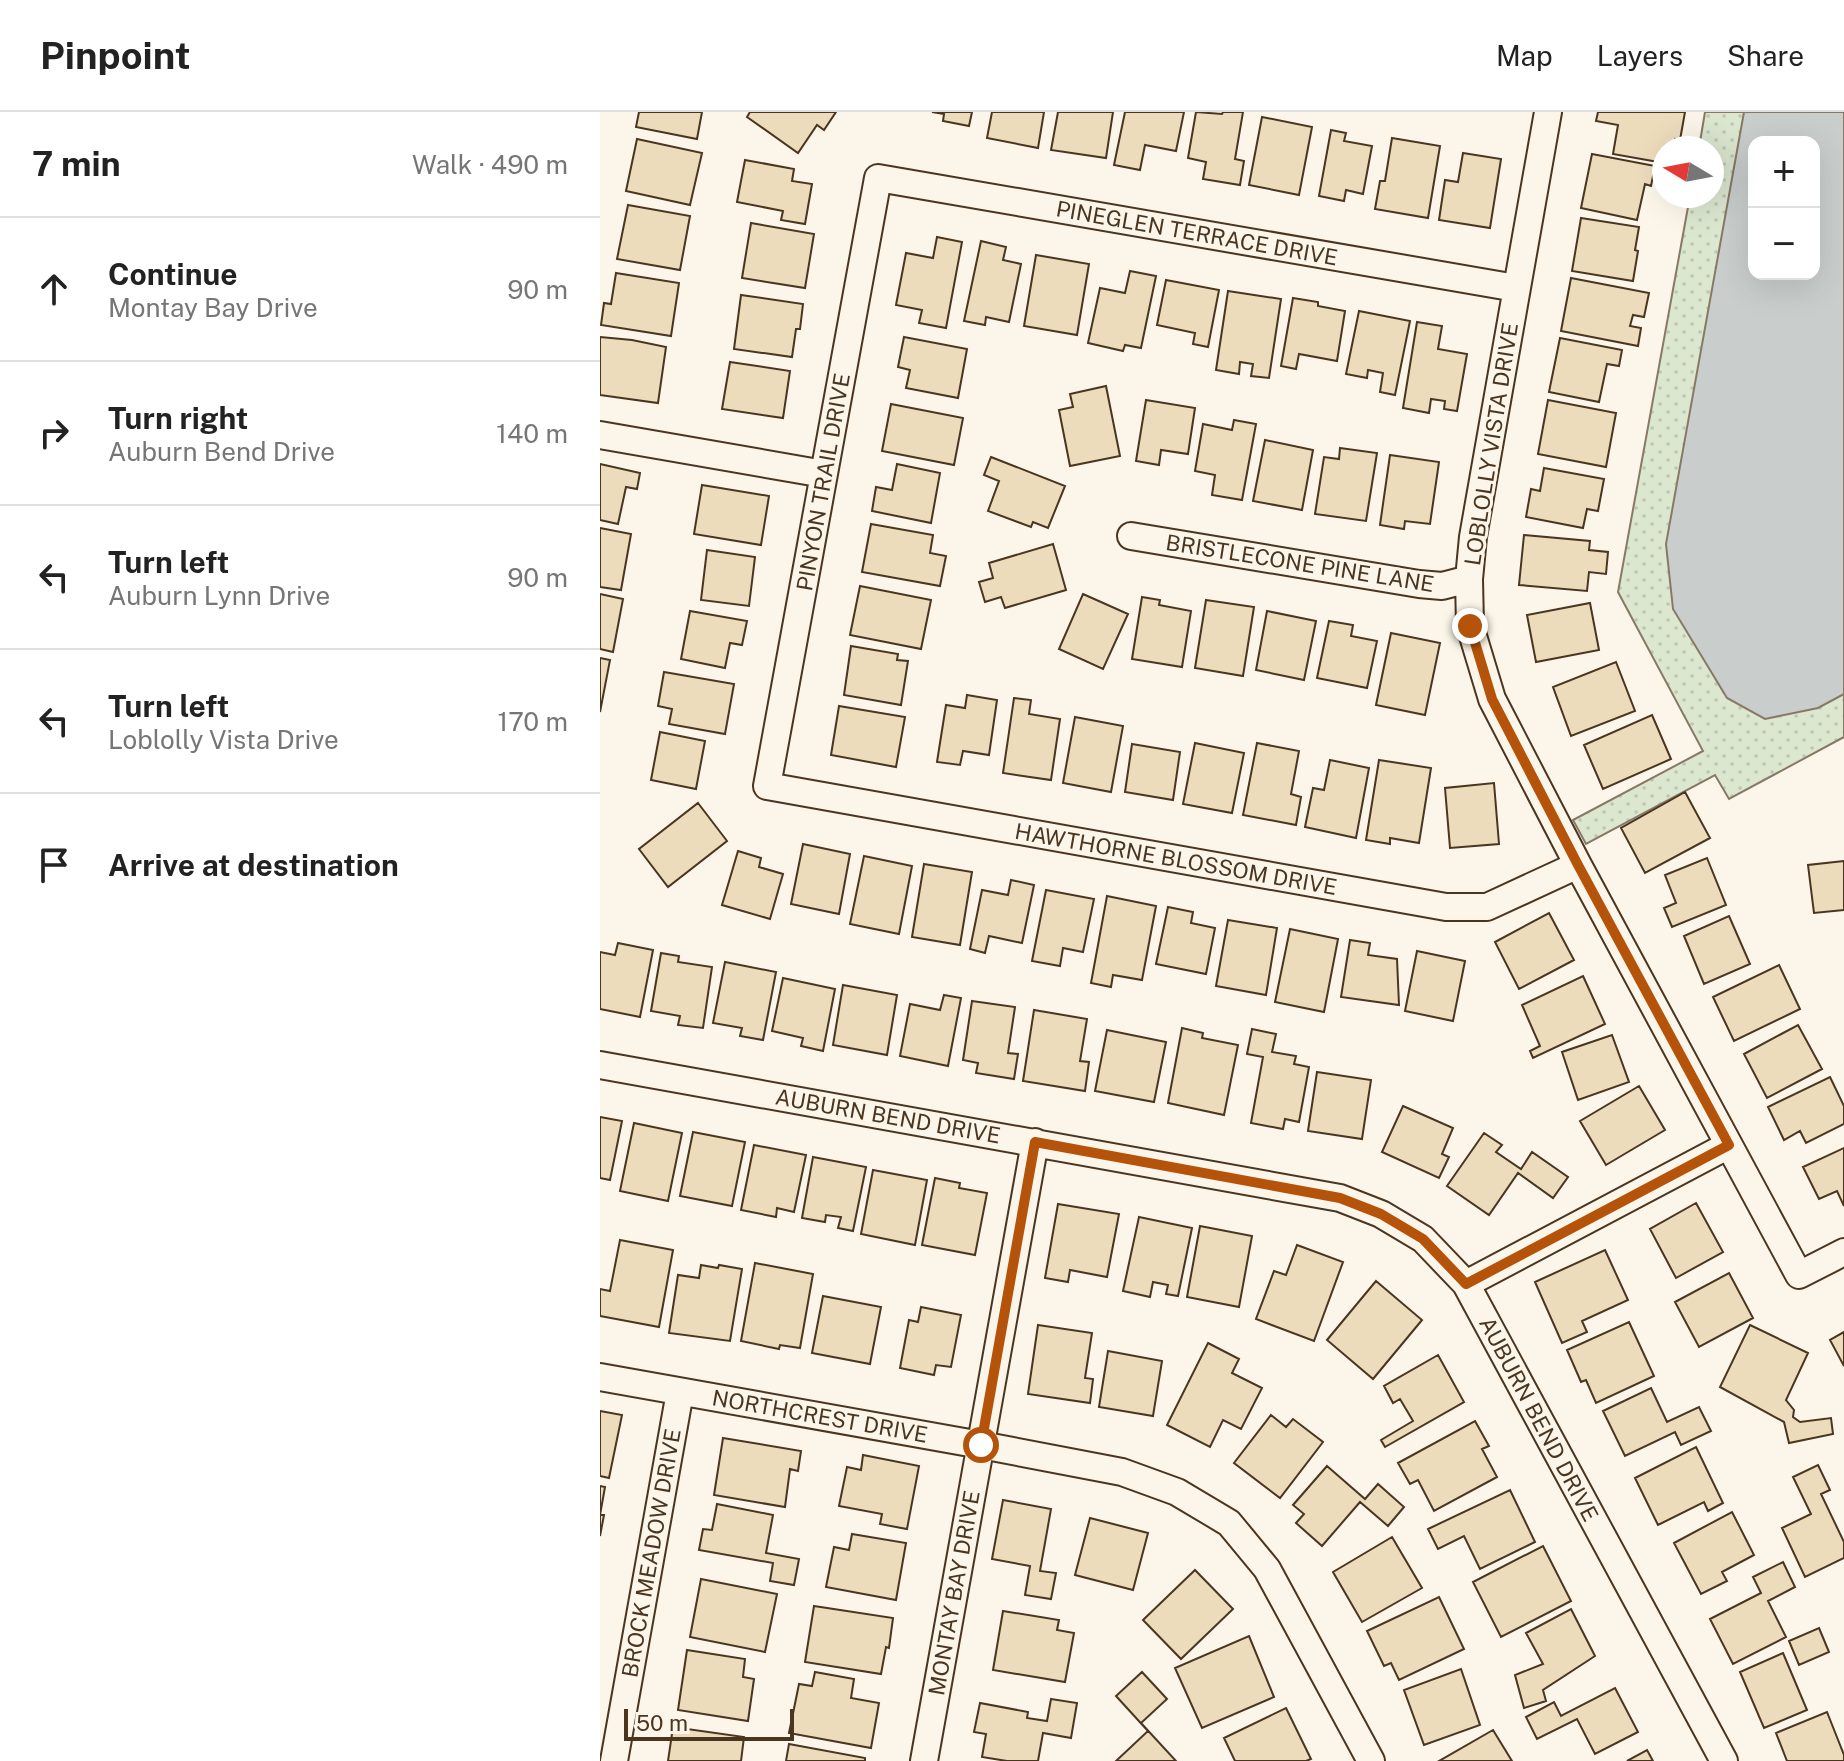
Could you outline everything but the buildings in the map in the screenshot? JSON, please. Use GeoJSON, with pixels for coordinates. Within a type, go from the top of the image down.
{"type":"FeatureCollection","features":[{"type":"Feature","properties":{"kind":"street","name":"LOBLOLLY VISTA DRIVE"},"geometry":{"type":"LineString","coordinates":[[1548,112],[1473,537],[1469,579],[1470,626],[1492,699],[1799,1275],[1844,1252]]}},
{"type":"Feature","properties":{"kind":"street","name":"PINEGLEN TERRACE DRIVE"},"geometry":{"type":"LineString","coordinates":[[878,178],[1516,288]]}},
{"type":"Feature","properties":{"kind":"street","name":"PINYON TRAIL DRIVE"},"geometry":{"type":"LineString","coordinates":[[767,786],[878,178]]}},
{"type":"Feature","properties":{"kind":"street"},"geometry":{"type":"LineString","coordinates":[[600,435],[824,474]]}},
{"type":"Feature","properties":{"kind":"street","name":"BRISTLECONE PINE LANE"},"geometry":{"type":"LineString","coordinates":[[1131,536],[1419,584],[1442,586],[1469,579]]}},
{"type":"Feature","properties":{"kind":"street","name":"HAWTHORNE BLOSSOM DRIVE"},"geometry":{"type":"LineString","coordinates":[[767,786],[1446,907],[1487,907],[1578,865]]}},
{"type":"Feature","properties":{"kind":"street","name":"AUBURN BEND DRIVE"},"geometry":{"type":"LineString","coordinates":[[600,1065],[1340,1198],[1381,1214],[1423,1239],[1466,1284],[1724,1761]]}},
{"type":"Feature","properties":{"kind":"street","name":"MONTAY BAY DRIVE"},"geometry":{"type":"LineString","coordinates":[[924,1761],[1035,1142]]}},
{"type":"Feature","properties":{"kind":"street"},"geometry":{"type":"LineString","coordinates":[[1466,1284],[1729,1145]]}},
{"type":"Feature","properties":{"kind":"street","name":"NORTHCREST DRIVE"},"geometry":{"type":"LineString","coordinates":[[600,1377],[1122,1472],[1177,1492],[1229,1523],[1267,1569],[1371,1761]]}},
{"type":"Feature","properties":{"kind":"street","name":"BROCK MEADOW DRIVE"},"geometry":{"type":"LineString","coordinates":[[614,1761],[680,1392]]}},
{"type":"Feature","properties":{"kind":"green space"},"geometry":{"type":"Polygon","coordinates":[[[1705,112],[1844,112],[1844,737],[1729,799],[1715,775],[1586,844],[1573,820],[1703,751],[1618,592],[1688,208],[1724,208],[1724,136],[1701,136],[1705,112]]]}},
{"type":"Feature","properties":{"kind":"shaded area"},"geometry":{"type":"Polygon","coordinates":[[[1744,112],[1844,112],[1844,694],[1818,708],[1765,719],[1727,698],[1673,609],[1666,544],[1744,112]]]}},
{"type":"Feature","properties":{"kind":"route"},"geometry":{"type":"LineString","coordinates":[[981,1445],[1035,1142],[1340,1198],[1381,1214],[1423,1239],[1466,1284],[1729,1145],[1492,699],[1470,626]]}}]}
